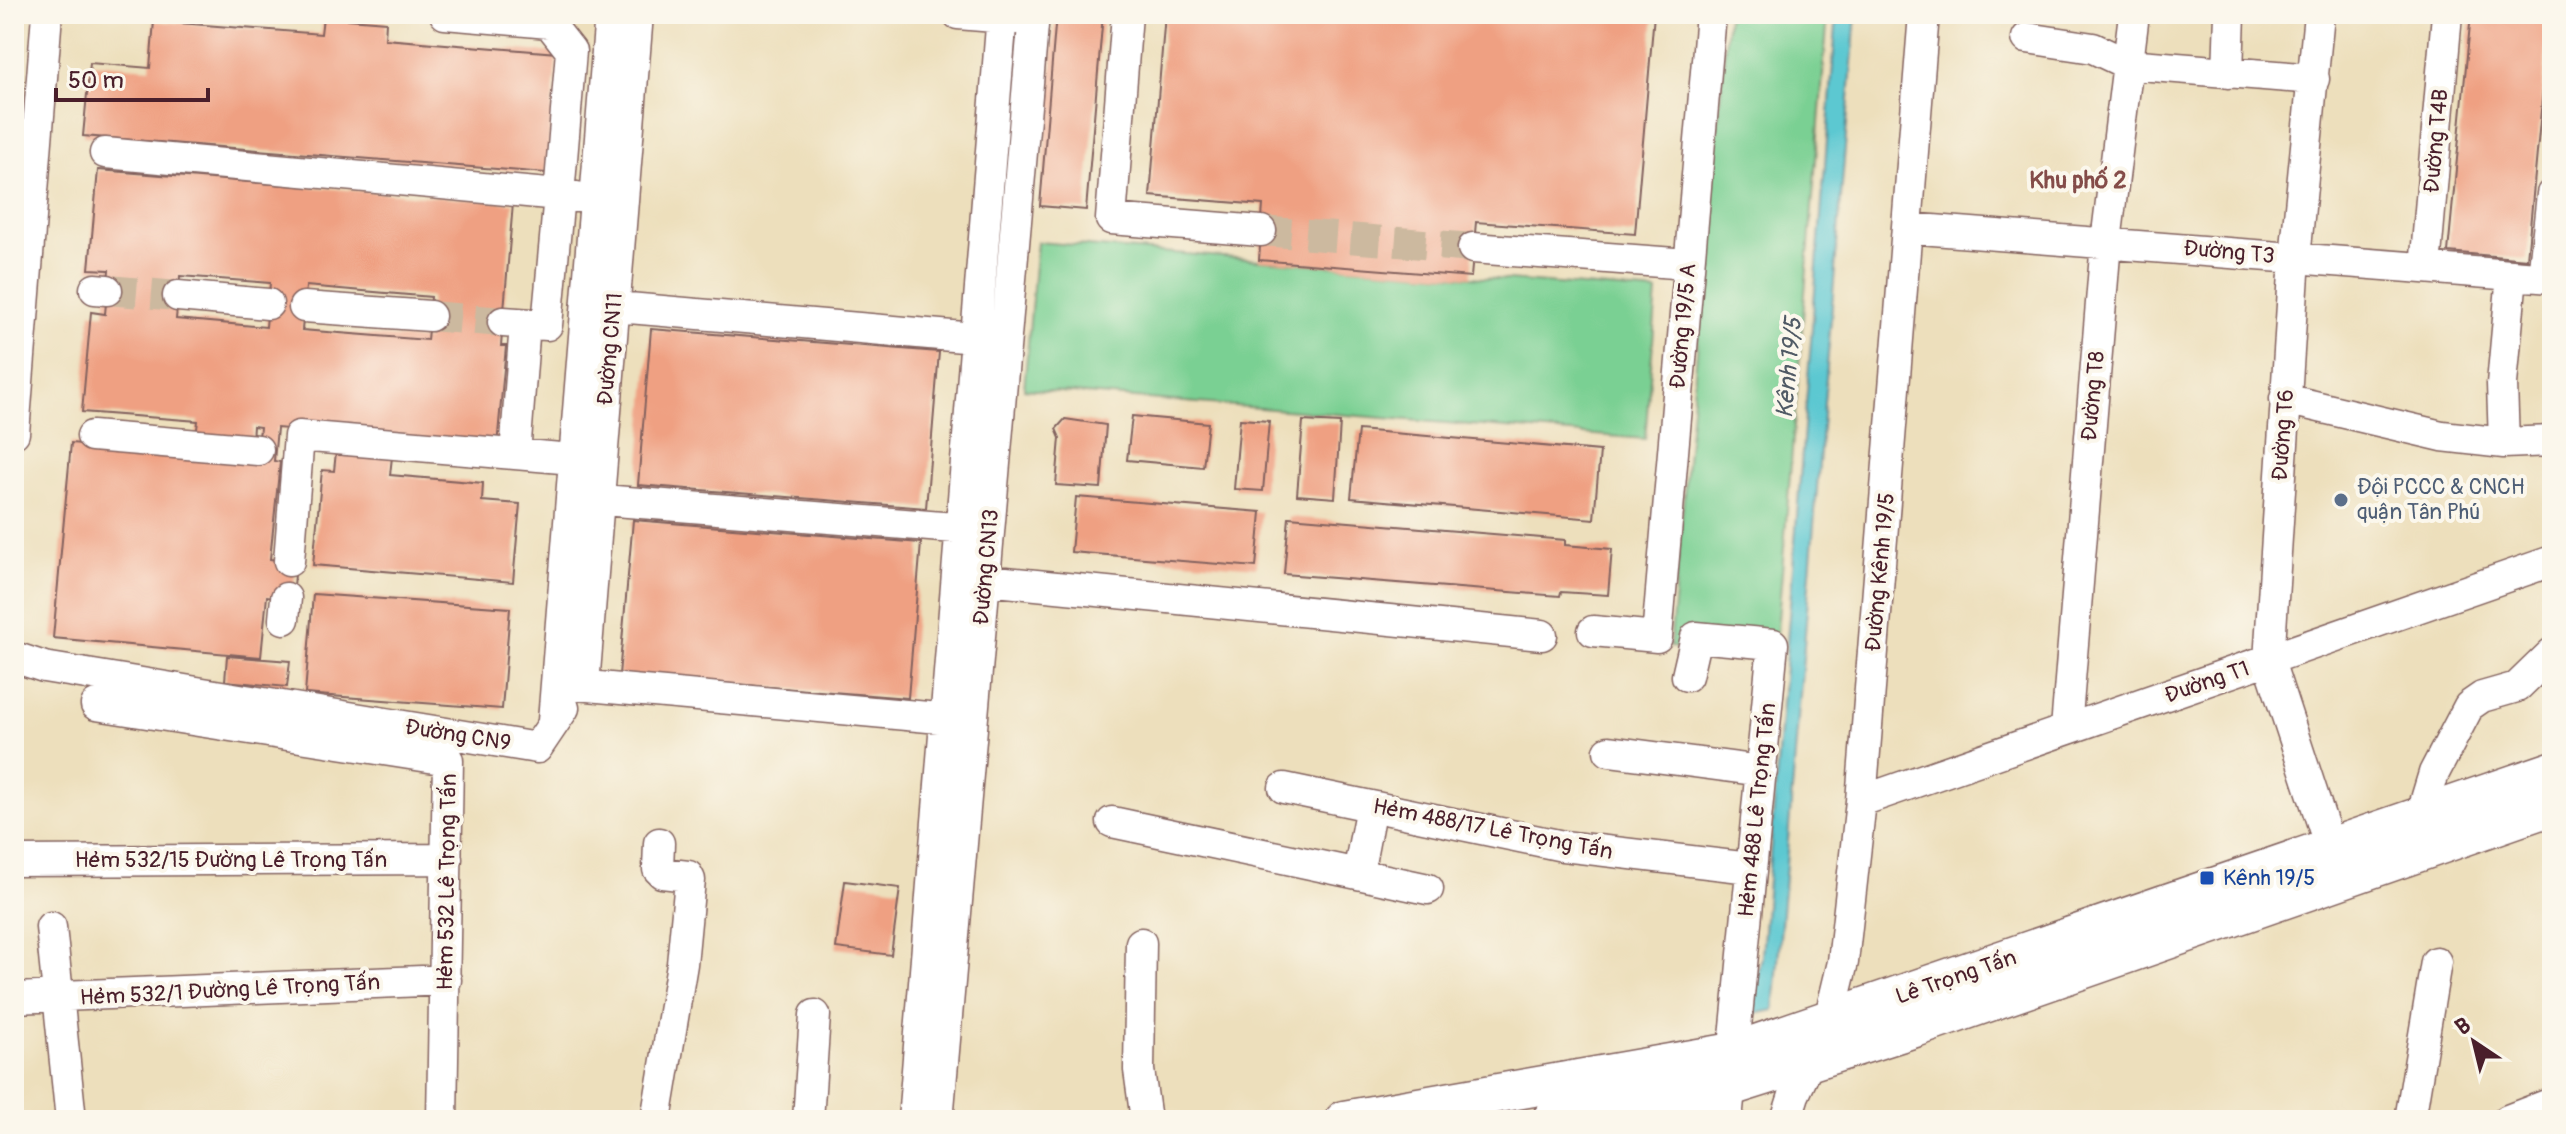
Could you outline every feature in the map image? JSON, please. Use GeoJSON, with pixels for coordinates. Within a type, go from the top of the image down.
{"type":"FeatureCollection","features":[{"type":"Feature","properties":{"kind":"main road","name":"Lê Trọng Tấn"},"geometry":{"type":"LineString","coordinates":[[1551,1120],[1730,1086],[1812,1061],[2336,863],[2421,816],[2552,771]]}},
{"type":"Feature","properties":{"kind":"main road","name":"Lê Trọng Tấn"},"geometry":{"type":"LineString","coordinates":[[1344,1120],[1730,1086],[1829,1020],[2336,863],[2552,806]]}},
{"type":"Feature","properties":{"kind":"street"},"geometry":{"type":"LineString","coordinates":[[14,433],[24,185],[47,14]]}},
{"type":"Feature","properties":{"kind":"street"},"geometry":{"type":"LineString","coordinates":[[445,14],[549,23],[571,51],[559,195],[525,323],[515,454]]}},
{"type":"Feature","properties":{"kind":"street","name":"Đường CN11"},"geometry":{"type":"LineString","coordinates":[[570,684],[595,313],[596,198],[610,14]]}},
{"type":"Feature","properties":{"kind":"street","name":"Đường CN11"},"geometry":{"type":"LineString","coordinates":[[583,498],[573,459],[638,14]]}},
{"type":"Feature","properties":{"kind":"street"},"geometry":{"type":"LineString","coordinates":[[958,14],[1034,17]]}},
{"type":"Feature","properties":{"kind":"street"},"geometry":{"type":"LineString","coordinates":[[1127,14],[1111,219],[1261,231]]}},
{"type":"Feature","properties":{"kind":"street","name":"Đường 19/5 A"},"geometry":{"type":"LineString","coordinates":[[1593,631],[1657,637],[1711,14]]}},
{"type":"Feature","properties":{"kind":"street","name":"Đường Kênh 19/5"},"geometry":{"type":"LineString","coordinates":[[1786,1120],[1794,1095],[1829,1020],[1843,962],[1861,801],[1924,14]]}},
{"type":"Feature","properties":{"kind":"street","name":"Đường T8"},"geometry":{"type":"LineString","coordinates":[[2066,729],[2106,242],[2134,14]]}},
{"type":"Feature","properties":{"kind":"street"},"geometry":{"type":"LineString","coordinates":[[2228,73],[2230,14]]}},
{"type":"Feature","properties":{"kind":"street","name":"Đường T6"},"geometry":{"type":"LineString","coordinates":[[2319,14],[2295,258],[2269,661],[2336,863]]}},
{"type":"Feature","properties":{"kind":"street","name":"Đường T4B"},"geometry":{"type":"LineString","coordinates":[[2425,268],[2447,14]]}},
{"type":"Feature","properties":{"kind":"street","name":"Đường CN13"},"geometry":{"type":"LineString","coordinates":[[938,1120],[950,814],[957,720],[960,529],[1002,16]]}},
{"type":"Feature","properties":{"kind":"street","name":"Đường CN13"},"geometry":{"type":"LineString","coordinates":[[957,720],[986,580],[1034,17]]}},
{"type":"Feature","properties":{"kind":"street"},"geometry":{"type":"LineString","coordinates":[[2027,38],[2093,48],[2127,64],[2314,79]]}},
{"type":"Feature","properties":{"kind":"street"},"geometry":{"type":"LineString","coordinates":[[105,153],[596,198]]}},
{"type":"Feature","properties":{"kind":"street"},"geometry":{"type":"LineString","coordinates":[[2548,277],[2552,194]]}},
{"type":"Feature","properties":{"kind":"street","name":"Đường T3"},"geometry":{"type":"LineString","coordinates":[[1907,228],[2548,277]]}},
{"type":"Feature","properties":{"kind":"street"},"geometry":{"type":"LineString","coordinates":[[1473,248],[1688,264]]}},
{"type":"Feature","properties":{"kind":"street"},"geometry":{"type":"LineString","coordinates":[[2504,443],[2502,384],[2512,275]]}},
{"type":"Feature","properties":{"kind":"street"},"geometry":{"type":"LineString","coordinates":[[178,296],[268,304]]}},
{"type":"Feature","properties":{"kind":"street"},"geometry":{"type":"LineString","coordinates":[[304,307],[430,316]]}},
{"type":"Feature","properties":{"kind":"street"},"geometry":{"type":"LineString","coordinates":[[525,323],[595,313],[975,338]]}},
{"type":"Feature","properties":{"kind":"street"},"geometry":{"type":"LineString","coordinates":[[2285,399],[2442,436],[2504,443],[2552,441]]}},
{"type":"Feature","properties":{"kind":"street"},"geometry":{"type":"LineString","coordinates":[[92,436],[277,452],[299,436],[573,459]]}},
{"type":"Feature","properties":{"kind":"street"},"geometry":{"type":"LineString","coordinates":[[277,452],[289,561]]}},
{"type":"Feature","properties":{"kind":"street"},"geometry":{"type":"LineString","coordinates":[[583,498],[990,531]]}},
{"type":"Feature","properties":{"kind":"street","name":"Đường T1"},"geometry":{"type":"LineString","coordinates":[[1861,801],[2552,561]]}},
{"type":"Feature","properties":{"kind":"street"},"geometry":{"type":"LineString","coordinates":[[986,580],[1542,635]]}},
{"type":"Feature","properties":{"kind":"street","name":"Hẻm 488 Lê Trọng Tấn"},"geometry":{"type":"LineString","coordinates":[[1687,676],[1696,637],[1773,644],[1730,1086]]}},
{"type":"Feature","properties":{"kind":"street"},"geometry":{"type":"LineString","coordinates":[[2421,816],[2434,773],[2469,706],[2482,697],[2517,687],[2552,653]]}},
{"type":"Feature","properties":{"kind":"street","name":"Đường CN9"},"geometry":{"type":"LineString","coordinates":[[14,657],[44,667],[537,748],[570,684]]}},
{"type":"Feature","properties":{"kind":"street"},"geometry":{"type":"LineString","coordinates":[[570,684],[957,720]]}},
{"type":"Feature","properties":{"kind":"street","name":"Hẻm 532 Lê Trọng Tấn"},"geometry":{"type":"LineString","coordinates":[[96,705],[448,760],[442,1120]]}},
{"type":"Feature","properties":{"kind":"street"},"geometry":{"type":"LineString","coordinates":[[1609,751],[1762,771]]}},
{"type":"Feature","properties":{"kind":"street","name":"Hẻm 488/17 Lê Trọng Tấn"},"geometry":{"type":"LineString","coordinates":[[1284,788],[1563,846],[1750,868]]}},
{"type":"Feature","properties":{"kind":"street"},"geometry":{"type":"LineString","coordinates":[[1358,874],[1371,806]]}},
{"type":"Feature","properties":{"kind":"street","name":"Đường CN13"},"geometry":{"type":"LineString","coordinates":[[913,1120],[950,814]]}},
{"type":"Feature","properties":{"kind":"street"},"geometry":{"type":"LineString","coordinates":[[1112,822],[1428,889]]}},
{"type":"Feature","properties":{"kind":"street"},"geometry":{"type":"LineString","coordinates":[[656,1120],[682,964],[690,880],[688,876],[662,873],[658,869],[659,843]]}},
{"type":"Feature","properties":{"kind":"street","name":"Hẻm 532/15 Đường Lê Trọng Tấn"},"geometry":{"type":"LineString","coordinates":[[14,861],[447,859]]}},
{"type":"Feature","properties":{"kind":"street"},"geometry":{"type":"LineString","coordinates":[[51,927],[71,1120]]}},
{"type":"Feature","properties":{"kind":"street"},"geometry":{"type":"LineString","coordinates":[[1141,943],[1139,1070],[1146,1120]]}},
{"type":"Feature","properties":{"kind":"street"},"geometry":{"type":"LineString","coordinates":[[2410,1120],[2436,962]]}},
{"type":"Feature","properties":{"kind":"street","name":"Hẻm 532/1 Đường Lê Trọng Tấn"},"geometry":{"type":"LineString","coordinates":[[14,998],[446,980]]}},
{"type":"Feature","properties":{"kind":"street"},"geometry":{"type":"LineString","coordinates":[[808,1120],[815,1015]]}},
{"type":"Feature","properties":{"kind":"street"},"geometry":{"type":"LineString","coordinates":[[2508,1120],[2552,1103]]}},
{"type":"Feature","properties":{"kind":"green space"},"geometry":{"type":"Polygon","coordinates":[[[1728,14],[1828,14],[1775,656],[1670,647],[1728,14]]]}},
{"type":"Feature","properties":{"kind":"green space"},"geometry":{"type":"Polygon","coordinates":[[[1037,242],[1657,292],[1645,439],[1024,389],[1037,242]]]}},
{"type":"Feature","properties":{"kind":"water"},"geometry":{"type":"Polygon","coordinates":[[[1837,14],[1856,14],[1774,1010],[1750,1015],[1762,956],[1837,14]]]}},
{"type":"Feature","properties":{"kind":"building"},"geometry":{"type":"Polygon","coordinates":[[[1056,14],[1103,14],[1086,210],[1040,206],[1056,14]]]}},
{"type":"Feature","properties":{"kind":"building"},"geometry":{"type":"Polygon","coordinates":[[[1165,14],[1654,14],[1635,234],[1476,222],[1471,277],[1259,260],[1263,205],[1150,196],[1165,14]]]}},
{"type":"Feature","properties":{"kind":"building"},"geometry":{"type":"Polygon","coordinates":[[[2471,14],[2550,14],[2527,259],[2448,252],[2471,14]]]}},
{"type":"Feature","properties":{"kind":"building"},"geometry":{"type":"Polygon","coordinates":[[[323,17],[386,22],[385,39],[557,53],[546,173],[83,136],[90,63],[150,68],[154,21],[321,34],[323,17]]]}},
{"type":"Feature","properties":{"kind":"building"},"geometry":{"type":"Polygon","coordinates":[[[98,170],[513,203],[501,346],[506,346],[497,446],[277,428],[274,461],[280,462],[270,559],[296,562],[293,599],[267,596],[261,657],[53,638],[71,443],[257,460],[260,427],[253,426],[252,441],[196,437],[198,421],[82,412],[91,312],[105,314],[109,270],[89,269],[98,170]],[[180,276],[176,319],[266,327],[270,283],[180,276]],[[306,286],[302,330],[427,340],[431,297],[306,286]]]}},
{"type":"Feature","properties":{"kind":"building"},"geometry":{"type":"Polygon","coordinates":[[[651,329],[939,352],[926,508],[638,485],[651,329]]]}},
{"type":"Feature","properties":{"kind":"building"},"geometry":{"type":"Polygon","coordinates":[[[1132,416],[1208,423],[1203,467],[1127,460],[1132,416]]]}},
{"type":"Feature","properties":{"kind":"building"},"geometry":{"type":"Polygon","coordinates":[[[1065,419],[1106,425],[1101,488],[1056,485],[1060,438],[1056,429],[1065,419]]]}},
{"type":"Feature","properties":{"kind":"building"},"geometry":{"type":"Polygon","coordinates":[[[1240,419],[1269,421],[1263,491],[1234,489],[1240,419]]]}},
{"type":"Feature","properties":{"kind":"building"},"geometry":{"type":"Polygon","coordinates":[[[1303,421],[1340,423],[1335,498],[1297,495],[1303,421]]]}},
{"type":"Feature","properties":{"kind":"building"},"geometry":{"type":"Polygon","coordinates":[[[1358,430],[1600,451],[1594,519],[1351,498],[1358,430]]]}},
{"type":"Feature","properties":{"kind":"building"},"geometry":{"type":"Polygon","coordinates":[[[336,452],[392,457],[390,475],[483,483],[482,501],[520,504],[513,582],[313,565],[322,470],[334,471],[336,452]]]}},
{"type":"Feature","properties":{"kind":"building"},"geometry":{"type":"Polygon","coordinates":[[[1076,497],[1261,512],[1256,567],[1071,552],[1076,497]]]}},
{"type":"Feature","properties":{"kind":"building"},"geometry":{"type":"Polygon","coordinates":[[[1289,517],[1565,540],[1565,545],[1612,549],[1608,595],[1561,592],[1560,596],[1284,574],[1289,517]]]}},
{"type":"Feature","properties":{"kind":"building"},"geometry":{"type":"Polygon","coordinates":[[[633,520],[921,543],[908,698],[619,675],[633,520]]]}},
{"type":"Feature","properties":{"kind":"building"},"geometry":{"type":"Polygon","coordinates":[[[313,594],[510,608],[502,709],[305,694],[313,594]]]}},
{"type":"Feature","properties":{"kind":"building"},"geometry":{"type":"Polygon","coordinates":[[[227,656],[290,661],[287,687],[225,681],[227,656]]]}},
{"type":"Feature","properties":{"kind":"building"},"geometry":{"type":"Polygon","coordinates":[[[845,881],[900,888],[891,955],[836,948],[845,881]]]}},
{"type":"Feature","properties":{"kind":"tunnel"},"geometry":{"type":"LineString","coordinates":[[1261,231],[1473,248]]}},
{"type":"Feature","properties":{"kind":"tunnel"},"geometry":{"type":"LineString","coordinates":[[107,290],[178,296]]}},
{"type":"Feature","properties":{"kind":"tunnel"},"geometry":{"type":"LineString","coordinates":[[430,316],[503,322]]}},
{"type":"Feature","properties":{"kind":"place","name":"Đội PCCC & CNCH quận Tân Phú"},"geometry":{"type":"Point","coordinates":[2341,500]}},
{"type":"Feature","properties":{"kind":"place","name":"Kênh 19/5"},"geometry":{"type":"Point","coordinates":[2207,878]}},
{"type":"Feature","properties":{"kind":"district","name":"Khu phố 2"},"geometry":{"type":"Point","coordinates":[2078,180]}}]}
